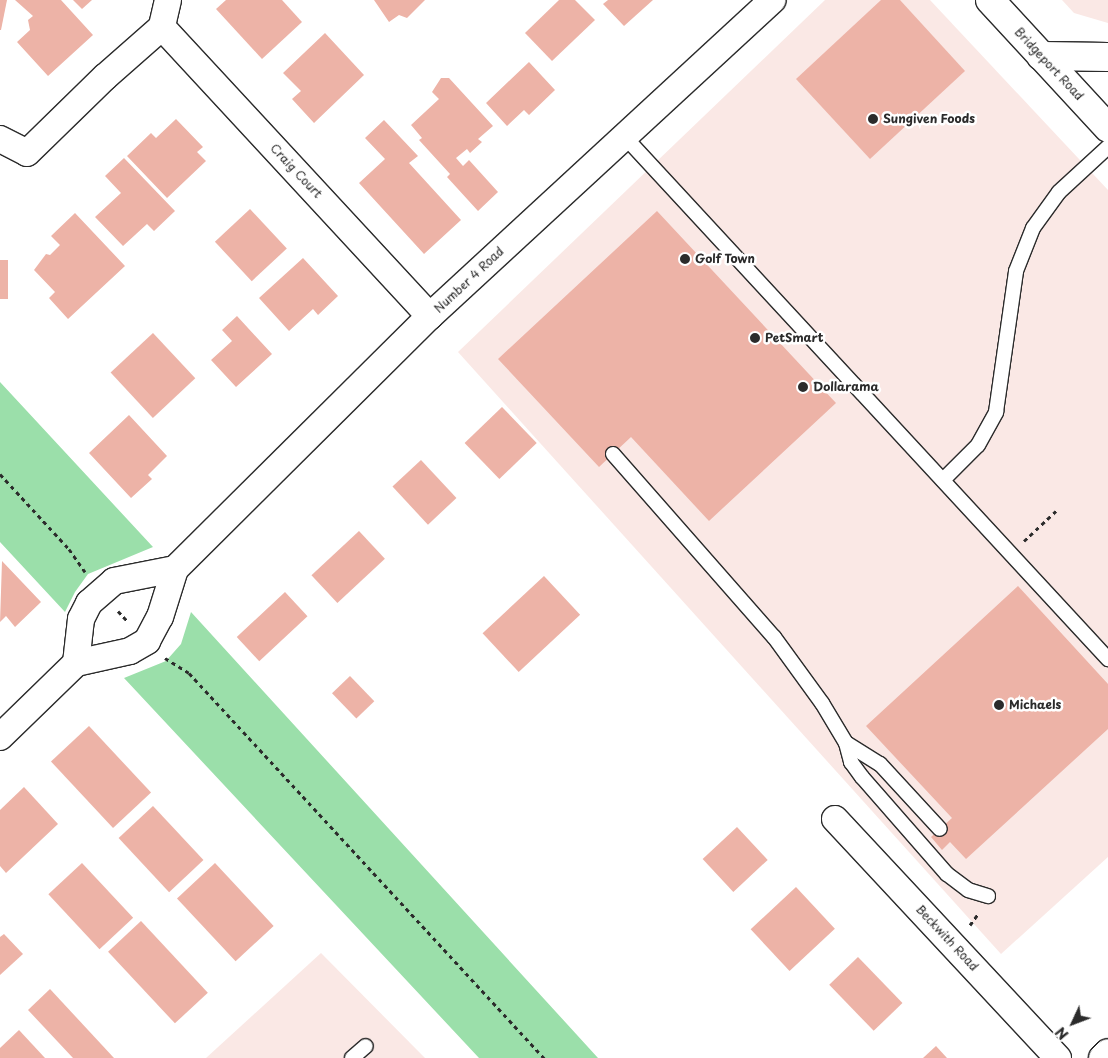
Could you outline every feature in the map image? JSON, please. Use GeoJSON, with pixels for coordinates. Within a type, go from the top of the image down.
{"type":"FeatureCollection","features":[{"type":"Feature","properties":{"kind":"main road","name":"Bridgeport Road"},"geometry":{"type":"LineString","coordinates":[[990,0],[1108,128]]}},
{"type":"Feature","properties":{"kind":"main road"},"geometry":{"type":"LineString","coordinates":[[1041,56],[1108,58]]}},
{"type":"Feature","properties":{"kind":"street"},"geometry":{"type":"LineString","coordinates":[[0,139],[28,153],[162,27],[168,0]]}},
{"type":"Feature","properties":{"kind":"street","name":"Number 4 Road"},"geometry":{"type":"LineString","coordinates":[[76,663],[130,651],[147,642],[160,617],[175,569],[430,316],[772,0]]}},
{"type":"Feature","properties":{"kind":"street","name":"Craig Court"},"geometry":{"type":"LineString","coordinates":[[162,27],[430,316]]}},
{"type":"Feature","properties":{"kind":"street"},"geometry":{"type":"LineString","coordinates":[[0,737],[76,663],[80,619],[89,603],[114,581],[175,569]]}},
{"type":"Feature","properties":{"kind":"street","name":"Beckwith Road"},"geometry":{"type":"LineString","coordinates":[[835,819],[1058,1058]]}},
{"type":"Feature","properties":{"kind":"street"},"geometry":{"type":"LineString","coordinates":[[1102,1058],[1108,1052]]}},
{"type":"Feature","properties":{"kind":"lane"},"geometry":{"type":"LineString","coordinates":[[624,136],[1108,659]]}},
{"type":"Feature","properties":{"kind":"lane"},"geometry":{"type":"LineString","coordinates":[[943,480],[978,445],[996,412],[1016,271],[1033,228],[1059,192],[1108,147]]}},
{"type":"Feature","properties":{"kind":"lane"},"geometry":{"type":"LineString","coordinates":[[613,454],[774,637],[822,703],[846,742],[851,762],[862,777],[947,874],[968,890],[988,896]]}},
{"type":"Feature","properties":{"kind":"lane"},"geometry":{"type":"LineString","coordinates":[[846,742],[880,764],[940,829]]}},
{"type":"Feature","properties":{"kind":"lane"},"geometry":{"type":"LineString","coordinates":[[352,1058],[366,1046]]}},
{"type":"Feature","properties":{"kind":"path"},"geometry":{"type":"LineString","coordinates":[[0,474],[69,549],[87,575]]}},
{"type":"Feature","properties":{"kind":"path"},"geometry":{"type":"LineString","coordinates":[[1012,554],[1056,511]]}},
{"type":"Feature","properties":{"kind":"path"},"geometry":{"type":"LineString","coordinates":[[115,608],[131,626]]}},
{"type":"Feature","properties":{"kind":"path"},"geometry":{"type":"LineString","coordinates":[[158,653],[189,673],[544,1058]]}},
{"type":"Feature","properties":{"kind":"path"},"geometry":{"type":"LineString","coordinates":[[954,946],[988,896]]}},
{"type":"Feature","properties":{"kind":"shaded area"},"geometry":{"type":"Polygon","coordinates":[[[825,0],[930,0],[1108,190],[1108,857],[1001,954],[458,352],[825,0]]]}},
{"type":"Feature","properties":{"kind":"shaded area"},"geometry":{"type":"Polygon","coordinates":[[[1062,0],[1108,0],[1108,23],[1074,13],[1062,0]]]}},
{"type":"Feature","properties":{"kind":"shaded area"},"geometry":{"type":"Polygon","coordinates":[[[321,953],[425,1058],[206,1058],[321,953]]]}},
{"type":"Feature","properties":{"kind":"green space"},"geometry":{"type":"Polygon","coordinates":[[[0,382],[153,547],[88,574],[75,592],[65,612],[0,542],[0,382]]]}},
{"type":"Feature","properties":{"kind":"green space"},"geometry":{"type":"Polygon","coordinates":[[[191,612],[598,1058],[479,1058],[124,678],[166,661],[181,644],[191,612]]]}},
{"type":"Feature","properties":{"kind":"building"},"geometry":{"type":"Polygon","coordinates":[[[0,0],[7,0],[1,30],[0,30],[0,0]]]}},
{"type":"Feature","properties":{"kind":"building"},"geometry":{"type":"Polygon","coordinates":[[[15,0],[61,0],[93,35],[48,76],[17,42],[30,30],[28,20],[33,16],[15,0]]]}},
{"type":"Feature","properties":{"kind":"building"},"geometry":{"type":"Polygon","coordinates":[[[73,0],[92,0],[82,9],[73,0]]]}},
{"type":"Feature","properties":{"kind":"building"},"geometry":{"type":"Polygon","coordinates":[[[226,0],[282,0],[302,22],[262,59],[216,9],[226,0]]]}},
{"type":"Feature","properties":{"kind":"building"},"geometry":{"type":"Polygon","coordinates":[[[374,0],[425,0],[407,18],[399,15],[389,22],[374,0]]]}},
{"type":"Feature","properties":{"kind":"building"},"geometry":{"type":"Polygon","coordinates":[[[559,0],[575,0],[595,20],[552,61],[525,33],[559,0]]]}},
{"type":"Feature","properties":{"kind":"building"},"geometry":{"type":"Polygon","coordinates":[[[608,0],[653,0],[624,26],[603,4],[608,0]]]}},
{"type":"Feature","properties":{"kind":"building","name":"Sungiven Foods"},"geometry":{"type":"Polygon","coordinates":[[[881,0],[900,0],[965,71],[870,159],[796,79],[881,0]]]}},
{"type":"Feature","properties":{"kind":"building"},"geometry":{"type":"Polygon","coordinates":[[[325,33],[364,75],[314,123],[292,99],[301,91],[283,73],[325,33]]]}},
{"type":"Feature","properties":{"kind":"building"},"geometry":{"type":"Polygon","coordinates":[[[529,62],[555,90],[529,115],[524,110],[507,126],[486,103],[529,62]]]}},
{"type":"Feature","properties":{"kind":"building"},"geometry":{"type":"Polygon","coordinates":[[[441,78],[449,78],[493,126],[478,139],[482,142],[470,153],[467,149],[456,158],[463,166],[469,160],[498,192],[478,211],[447,177],[450,174],[419,140],[422,138],[411,125],[439,99],[432,92],[441,78]]]}},
{"type":"Feature","properties":{"kind":"building"},"geometry":{"type":"Polygon","coordinates":[[[176,119],[203,147],[197,152],[206,161],[167,198],[127,156],[151,133],[156,138],[176,119]]]}},
{"type":"Feature","properties":{"kind":"building"},"geometry":{"type":"Polygon","coordinates":[[[384,120],[418,156],[409,163],[461,220],[424,254],[359,183],[385,159],[365,138],[384,120]]]}},
{"type":"Feature","properties":{"kind":"building"},"geometry":{"type":"Polygon","coordinates":[[[124,158],[175,211],[154,231],[147,224],[123,246],[95,217],[121,193],[105,176],[124,158]]]}},
{"type":"Feature","properties":{"kind":"building"},"geometry":{"type":"Polygon","coordinates":[[[250,209],[287,248],[252,281],[215,242],[250,209]]]}},
{"type":"Feature","properties":{"kind":"building"},"geometry":{"type":"Polygon","coordinates":[[[657,211],[836,403],[709,521],[631,437],[599,467],[498,359],[657,211]]]}},
{"type":"Feature","properties":{"kind":"building"},"geometry":{"type":"Polygon","coordinates":[[[75,213],[125,266],[68,319],[49,298],[55,292],[34,270],[46,254],[50,255],[60,245],[51,236],[75,213]]]}},
{"type":"Feature","properties":{"kind":"building"},"geometry":{"type":"Polygon","coordinates":[[[303,258],[338,296],[318,315],[313,309],[289,331],[259,298],[303,258]]]}},
{"type":"Feature","properties":{"kind":"building"},"geometry":{"type":"Polygon","coordinates":[[[0,260],[8,260],[8,299],[0,299],[0,260]]]}},
{"type":"Feature","properties":{"kind":"building"},"geometry":{"type":"Polygon","coordinates":[[[237,316],[272,354],[236,387],[211,360],[232,341],[222,330],[237,316]]]}},
{"type":"Feature","properties":{"kind":"building"},"geometry":{"type":"Polygon","coordinates":[[[153,333],[195,378],[153,418],[111,373],[153,333]]]}},
{"type":"Feature","properties":{"kind":"building"},"geometry":{"type":"Polygon","coordinates":[[[502,407],[537,443],[499,479],[465,443],[502,407]]]}},
{"type":"Feature","properties":{"kind":"building"},"geometry":{"type":"Polygon","coordinates":[[[129,415],[167,456],[148,475],[152,479],[131,498],[89,453],[129,415]]]}},
{"type":"Feature","properties":{"kind":"building"},"geometry":{"type":"Polygon","coordinates":[[[421,460],[456,498],[428,525],[392,487],[421,460]]]}},
{"type":"Feature","properties":{"kind":"building"},"geometry":{"type":"Polygon","coordinates":[[[359,531],[385,559],[337,603],[311,575],[359,531]]]}},
{"type":"Feature","properties":{"kind":"building"},"geometry":{"type":"Polygon","coordinates":[[[2,561],[41,602],[15,627],[6,616],[0,622],[2,561]]]}},
{"type":"Feature","properties":{"kind":"building"},"geometry":{"type":"Polygon","coordinates":[[[544,576],[580,615],[519,672],[483,633],[544,576]]]}},
{"type":"Feature","properties":{"kind":"building","name":"Michaels"},"geometry":{"type":"Polygon","coordinates":[[[1018,586],[1108,684],[1108,729],[966,859],[950,842],[942,850],[931,837],[952,818],[866,726],[1018,586]]]}},
{"type":"Feature","properties":{"kind":"building"},"geometry":{"type":"Polygon","coordinates":[[[285,592],[308,616],[259,661],[237,637],[285,592]]]}},
{"type":"Feature","properties":{"kind":"building"},"geometry":{"type":"Polygon","coordinates":[[[350,676],[374,701],[356,719],[332,693],[350,676]]]}},
{"type":"Feature","properties":{"kind":"building"},"geometry":{"type":"Polygon","coordinates":[[[89,726],[151,793],[113,828],[51,761],[89,726]]]}},
{"type":"Feature","properties":{"kind":"building"},"geometry":{"type":"Polygon","coordinates":[[[24,787],[58,824],[6,873],[0,866],[0,810],[24,787]]]}},
{"type":"Feature","properties":{"kind":"building"},"geometry":{"type":"Polygon","coordinates":[[[153,806],[203,860],[169,892],[119,838],[153,806]]]}},
{"type":"Feature","properties":{"kind":"building"},"geometry":{"type":"Polygon","coordinates":[[[737,827],[768,860],[733,892],[703,859],[737,827]]]}},
{"type":"Feature","properties":{"kind":"building"},"geometry":{"type":"Polygon","coordinates":[[[82,863],[133,918],[100,949],[48,894],[82,863]]]}},
{"type":"Feature","properties":{"kind":"building"},"geometry":{"type":"Polygon","coordinates":[[[215,863],[274,926],[236,961],[177,898],[215,863]]]}},
{"type":"Feature","properties":{"kind":"building"},"geometry":{"type":"Polygon","coordinates":[[[796,887],[835,929],[790,971],[751,929],[796,887]]]}},
{"type":"Feature","properties":{"kind":"building"},"geometry":{"type":"Polygon","coordinates":[[[141,921],[208,993],[175,1023],[108,952],[141,921]]]}},
{"type":"Feature","properties":{"kind":"building"},"geometry":{"type":"Polygon","coordinates":[[[4,934],[23,954],[0,975],[0,937],[4,934]]]}},
{"type":"Feature","properties":{"kind":"building"},"geometry":{"type":"Polygon","coordinates":[[[858,957],[902,1003],[874,1031],[829,985],[858,957]]]}},
{"type":"Feature","properties":{"kind":"building"},"geometry":{"type":"Polygon","coordinates":[[[50,989],[114,1058],[73,1058],[28,1010],[50,989]]]}},
{"type":"Feature","properties":{"kind":"building"},"geometry":{"type":"Polygon","coordinates":[[[19,1030],[45,1058],[0,1058],[0,1048],[19,1030]]]}},
{"type":"Feature","properties":{"kind":"building"},"geometry":{"type":"Polygon","coordinates":[[[936,1046],[947,1058],[923,1058],[936,1046]]]}},
{"type":"Feature","properties":{"kind":"place","name":"Sungiven Foods"},"geometry":{"type":"Point","coordinates":[873,119]}},
{"type":"Feature","properties":{"kind":"place","name":"Golf Town"},"geometry":{"type":"Point","coordinates":[685,259]}},
{"type":"Feature","properties":{"kind":"place","name":"PetSmart"},"geometry":{"type":"Point","coordinates":[755,338]}},
{"type":"Feature","properties":{"kind":"place","name":"Dollarama"},"geometry":{"type":"Point","coordinates":[803,387]}},
{"type":"Feature","properties":{"kind":"place","name":"Michaels"},"geometry":{"type":"Point","coordinates":[999,705]}}]}
